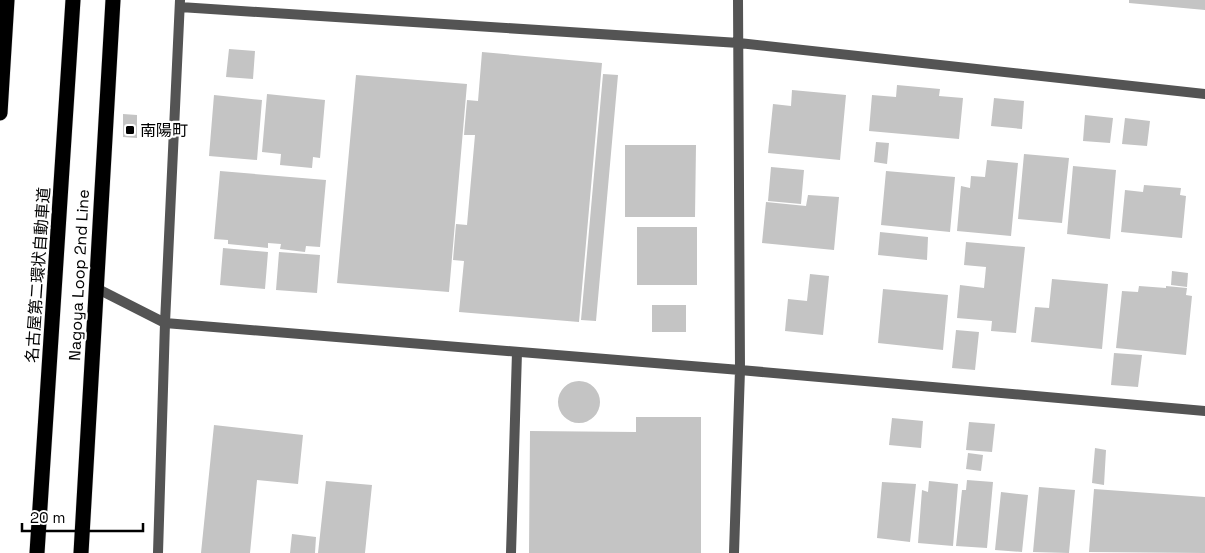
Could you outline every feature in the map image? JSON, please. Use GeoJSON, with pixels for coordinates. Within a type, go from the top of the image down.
{"type":"FeatureCollection","features":[{"type":"Feature","properties":{"kind":"highway"},"geometry":{"type":"LineString","coordinates":[[0,113],[7,0]]}},
{"type":"Feature","properties":{"kind":"highway","name":"名古屋第二環状自動車道"},"geometry":{"type":"LineString","coordinates":[[37,553],[73,0]]}},
{"type":"Feature","properties":{"kind":"highway","name":"Nagoya Loop 2nd Line"},"geometry":{"type":"LineString","coordinates":[[81,553],[113,0]]}},
{"type":"Feature","properties":{"kind":"street"},"geometry":{"type":"LineString","coordinates":[[734,553],[740,370],[738,0]]}},
{"type":"Feature","properties":{"kind":"street"},"geometry":{"type":"LineString","coordinates":[[158,553],[165,323],[180,4],[739,43],[1205,94]]}},
{"type":"Feature","properties":{"kind":"street"},"geometry":{"type":"LineString","coordinates":[[96,288],[165,323],[740,370],[1205,411]]}},
{"type":"Feature","properties":{"kind":"street"},"geometry":{"type":"LineString","coordinates":[[511,553],[516,352]]}},
{"type":"Feature","properties":{"kind":"building"},"geometry":{"type":"Polygon","coordinates":[[[1129,0],[1205,0],[1205,10],[1129,3],[1129,0]]]}},
{"type":"Feature","properties":{"kind":"building"},"geometry":{"type":"Polygon","coordinates":[[[229,49],[255,51],[253,79],[226,77],[229,49]]]}},
{"type":"Feature","properties":{"kind":"building"},"geometry":{"type":"Polygon","coordinates":[[[482,52],[602,63],[579,322],[459,312],[464,261],[453,260],[456,224],[467,225],[475,135],[464,135],[467,100],[478,101],[482,52]]]}},
{"type":"Feature","properties":{"kind":"building"},"geometry":{"type":"Polygon","coordinates":[[[603,74],[618,75],[596,321],[581,320],[603,74]]]}},
{"type":"Feature","properties":{"kind":"building"},"geometry":{"type":"Polygon","coordinates":[[[356,75],[467,84],[449,292],[337,283],[356,75]]]}},
{"type":"Feature","properties":{"kind":"building"},"geometry":{"type":"Polygon","coordinates":[[[897,85],[940,89],[939,96],[963,98],[959,139],[869,131],[872,95],[896,97],[897,85]]]}},
{"type":"Feature","properties":{"kind":"building"},"geometry":{"type":"Polygon","coordinates":[[[792,90],[846,95],[840,160],[768,153],[773,104],[791,106],[792,90]]]}},
{"type":"Feature","properties":{"kind":"building"},"geometry":{"type":"Polygon","coordinates":[[[267,94],[325,100],[320,158],[313,157],[312,168],[280,165],[281,154],[262,152],[267,94]]]}},
{"type":"Feature","properties":{"kind":"building"},"geometry":{"type":"Polygon","coordinates":[[[214,95],[262,100],[257,160],[209,156],[214,95]]]}},
{"type":"Feature","properties":{"kind":"building"},"geometry":{"type":"Polygon","coordinates":[[[994,98],[1024,101],[1022,129],[991,126],[994,98]]]}},
{"type":"Feature","properties":{"kind":"building"},"geometry":{"type":"Polygon","coordinates":[[[123,114],[137,115],[137,138],[123,137],[123,114]]]}},
{"type":"Feature","properties":{"kind":"building"},"geometry":{"type":"Polygon","coordinates":[[[1085,115],[1113,118],[1110,143],[1083,141],[1085,115]]]}},
{"type":"Feature","properties":{"kind":"building"},"geometry":{"type":"Polygon","coordinates":[[[1125,118],[1150,121],[1147,146],[1122,144],[1125,118]]]}},
{"type":"Feature","properties":{"kind":"building"},"geometry":{"type":"Polygon","coordinates":[[[876,142],[889,143],[887,164],[874,162],[876,142]]]}},
{"type":"Feature","properties":{"kind":"building"},"geometry":{"type":"Polygon","coordinates":[[[625,145],[696,145],[695,217],[625,217],[625,145]]]}},
{"type":"Feature","properties":{"kind":"building"},"geometry":{"type":"Polygon","coordinates":[[[1024,154],[1069,158],[1062,223],[1018,219],[1024,154]]]}},
{"type":"Feature","properties":{"kind":"building"},"geometry":{"type":"Polygon","coordinates":[[[987,160],[1018,163],[1011,236],[957,231],[961,186],[970,188],[971,176],[985,177],[987,160]]]}},
{"type":"Feature","properties":{"kind":"building"},"geometry":{"type":"Polygon","coordinates":[[[1073,166],[1116,170],[1110,239],[1067,234],[1073,166]]]}},
{"type":"Feature","properties":{"kind":"building"},"geometry":{"type":"Polygon","coordinates":[[[771,167],[804,170],[801,204],[768,201],[771,167]]]}},
{"type":"Feature","properties":{"kind":"building"},"geometry":{"type":"Polygon","coordinates":[[[220,171],[326,180],[320,247],[306,246],[305,252],[280,249],[281,244],[268,243],[268,248],[228,244],[228,240],[214,239],[220,171]]]}},
{"type":"Feature","properties":{"kind":"building"},"geometry":{"type":"Polygon","coordinates":[[[886,171],[955,177],[950,232],[881,225],[886,171]]]}},
{"type":"Feature","properties":{"kind":"building"},"geometry":{"type":"Polygon","coordinates":[[[1144,185],[1181,188],[1180,195],[1186,196],[1182,238],[1121,232],[1125,190],[1143,192],[1144,185]]]}},
{"type":"Feature","properties":{"kind":"building"},"geometry":{"type":"Polygon","coordinates":[[[808,195],[839,197],[834,250],[762,243],[766,202],[806,206],[808,195]]]}},
{"type":"Feature","properties":{"kind":"building"},"geometry":{"type":"Polygon","coordinates":[[[637,227],[697,227],[697,285],[637,285],[637,227]]]}},
{"type":"Feature","properties":{"kind":"building"},"geometry":{"type":"Polygon","coordinates":[[[880,232],[928,237],[927,260],[878,255],[880,232]]]}},
{"type":"Feature","properties":{"kind":"building"},"geometry":{"type":"Polygon","coordinates":[[[966,242],[1025,247],[1016,333],[991,331],[992,321],[957,318],[960,285],[984,288],[986,267],[964,265],[966,242]]]}},
{"type":"Feature","properties":{"kind":"building"},"geometry":{"type":"Polygon","coordinates":[[[223,248],[268,252],[265,289],[220,285],[223,248]]]}},
{"type":"Feature","properties":{"kind":"building"},"geometry":{"type":"Polygon","coordinates":[[[279,252],[320,255],[317,293],[276,290],[279,252]]]}},
{"type":"Feature","properties":{"kind":"building"},"geometry":{"type":"Polygon","coordinates":[[[1172,271],[1188,273],[1187,287],[1171,285],[1172,271]]]}},
{"type":"Feature","properties":{"kind":"building"},"geometry":{"type":"Polygon","coordinates":[[[810,274],[829,276],[823,335],[785,331],[788,299],[807,301],[810,274]]]}},
{"type":"Feature","properties":{"kind":"building"},"geometry":{"type":"Polygon","coordinates":[[[1052,279],[1108,284],[1102,349],[1031,342],[1035,307],[1049,308],[1052,279]]]}},
{"type":"Feature","properties":{"kind":"building"},"geometry":{"type":"Polygon","coordinates":[[[1139,286],[1187,288],[1186,295],[1192,296],[1186,355],[1116,348],[1122,291],[1138,292],[1139,286]]]}},
{"type":"Feature","properties":{"kind":"building"},"geometry":{"type":"Polygon","coordinates":[[[883,289],[948,295],[943,350],[878,343],[883,289]]]}},
{"type":"Feature","properties":{"kind":"building"},"geometry":{"type":"Polygon","coordinates":[[[652,305],[686,305],[686,332],[652,332],[652,305]]]}},
{"type":"Feature","properties":{"kind":"building"},"geometry":{"type":"Polygon","coordinates":[[[956,330],[979,332],[975,370],[952,368],[956,330]]]}},
{"type":"Feature","properties":{"kind":"building"},"geometry":{"type":"Polygon","coordinates":[[[1114,353],[1142,355],[1138,387],[1111,385],[1114,353]]]}},
{"type":"Feature","properties":{"kind":"building"},"geometry":{"type":"Polygon","coordinates":[[[583,381],[591,384],[597,390],[600,402],[597,414],[591,420],[575,423],[567,420],[561,414],[558,398],[561,390],[567,384],[583,381]]]}},
{"type":"Feature","properties":{"kind":"building"},"geometry":{"type":"Polygon","coordinates":[[[636,417],[701,417],[701,553],[529,553],[530,431],[636,432],[636,417]]]}},
{"type":"Feature","properties":{"kind":"building"},"geometry":{"type":"Polygon","coordinates":[[[892,418],[923,421],[921,448],[889,445],[892,418]]]}},
{"type":"Feature","properties":{"kind":"building"},"geometry":{"type":"Polygon","coordinates":[[[969,422],[995,424],[992,452],[966,450],[969,422]]]}},
{"type":"Feature","properties":{"kind":"building"},"geometry":{"type":"Polygon","coordinates":[[[214,425],[303,435],[298,484],[257,480],[250,553],[201,553],[214,425]]]}},
{"type":"Feature","properties":{"kind":"building"},"geometry":{"type":"Polygon","coordinates":[[[1095,448],[1106,450],[1104,485],[1092,483],[1095,448]]]}},
{"type":"Feature","properties":{"kind":"building"},"geometry":{"type":"Polygon","coordinates":[[[968,453],[983,455],[981,471],[966,469],[968,453]]]}},
{"type":"Feature","properties":{"kind":"building"},"geometry":{"type":"Polygon","coordinates":[[[967,480],[993,482],[987,548],[956,546],[962,490],[966,490],[967,480]]]}},
{"type":"Feature","properties":{"kind":"building"},"geometry":{"type":"Polygon","coordinates":[[[326,481],[372,485],[365,553],[318,553],[326,481]]]}},
{"type":"Feature","properties":{"kind":"building"},"geometry":{"type":"Polygon","coordinates":[[[929,481],[958,484],[953,546],[918,543],[922,490],[928,492],[929,481]]]}},
{"type":"Feature","properties":{"kind":"building"},"geometry":{"type":"Polygon","coordinates":[[[882,482],[916,484],[910,542],[877,538],[882,482]]]}},
{"type":"Feature","properties":{"kind":"building"},"geometry":{"type":"Polygon","coordinates":[[[1039,487],[1075,490],[1069,553],[1033,552],[1039,487]]]}},
{"type":"Feature","properties":{"kind":"building"},"geometry":{"type":"Polygon","coordinates":[[[1094,489],[1205,497],[1205,553],[1089,552],[1094,489]]]}},
{"type":"Feature","properties":{"kind":"building"},"geometry":{"type":"Polygon","coordinates":[[[1001,492],[1028,495],[1022,552],[995,550],[1001,492]]]}},
{"type":"Feature","properties":{"kind":"building"},"geometry":{"type":"Polygon","coordinates":[[[292,534],[316,537],[315,553],[290,553],[292,534]]]}},
{"type":"Feature","properties":{"kind":"place","name":"南陽町"},"geometry":{"type":"Point","coordinates":[130,130]}}]}
